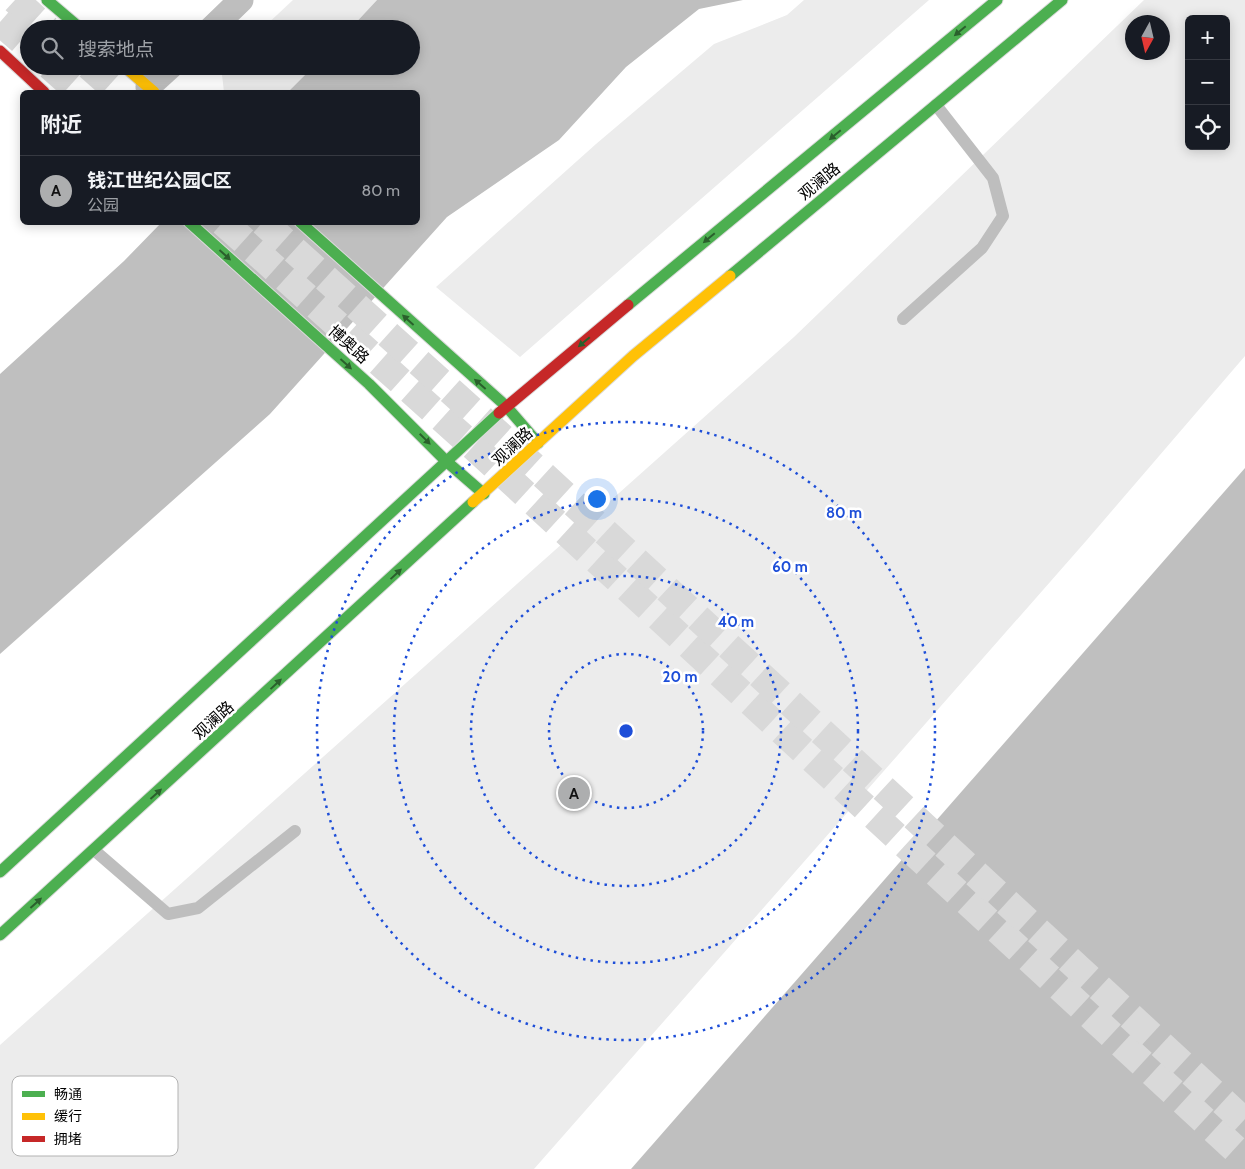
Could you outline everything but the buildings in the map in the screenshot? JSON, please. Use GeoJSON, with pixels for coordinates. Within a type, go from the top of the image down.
{"type":"FeatureCollection","features":[{"type":"Feature","properties":{"kind":"main road"},"geometry":{"type":"LineString","coordinates":[[48,0],[71,20]]}},
{"type":"Feature","properties":{"kind":"main road","name":"观澜路"},"geometry":{"type":"LineString","coordinates":[[0,872],[506,406],[997,0]]}},
{"type":"Feature","properties":{"kind":"main road","name":"观澜路"},"geometry":{"type":"LineString","coordinates":[[0,936],[633,356],[1062,0]]}},
{"type":"Feature","properties":{"kind":"main road"},"geometry":{"type":"LineString","coordinates":[[0,51],[20,70]]}},
{"type":"Feature","properties":{"kind":"main road"},"geometry":{"type":"LineString","coordinates":[[26,75],[42,90]]}},
{"type":"Feature","properties":{"kind":"main road"},"geometry":{"type":"LineString","coordinates":[[134,75],[151,90]]}},
{"type":"Feature","properties":{"kind":"main road","name":"博奥路"},"geometry":{"type":"LineString","coordinates":[[192,225],[390,405],[446,461],[484,494]]}},
{"type":"Feature","properties":{"kind":"main road"},"geometry":{"type":"LineString","coordinates":[[303,225],[506,406],[538,443]]}},
{"type":"Feature","properties":{"kind":"street"},"geometry":{"type":"LineString","coordinates":[[220,20],[241,0]]}},
{"type":"Feature","properties":{"kind":"street"},"geometry":{"type":"LineString","coordinates":[[151,90],[164,75]]}},
{"type":"Feature","properties":{"kind":"lane"},"geometry":{"type":"LineString","coordinates":[[903,319],[982,248],[1003,216],[993,178],[936,105]]}},
{"type":"Feature","properties":{"kind":"lane"},"geometry":{"type":"LineString","coordinates":[[94,850],[168,914],[198,908],[295,831]]}},
{"type":"Feature","properties":{"kind":"shaded area"},"geometry":{"type":"Polygon","coordinates":[[[293,0],[377,0],[358,20],[272,20],[293,0]]]}},
{"type":"Feature","properties":{"kind":"shaded area"},"geometry":{"type":"Polygon","coordinates":[[[377,0],[743,0],[699,9],[626,67],[559,140],[447,217],[270,414],[0,654],[0,374],[124,261],[159,225],[420,225],[420,90],[290,90],[305,75],[420,75],[420,20],[358,20],[377,0]]]}},
{"type":"Feature","properties":{"kind":"shaded area"},"geometry":{"type":"Polygon","coordinates":[[[804,0],[929,0],[520,357],[436,287],[596,144],[714,44],[787,15],[804,0]]]}},
{"type":"Feature","properties":{"kind":"shaded area"},"geometry":{"type":"Polygon","coordinates":[[[1144,0],[1245,0],[1245,356],[1086,541],[534,1169],[0,1169],[0,1045],[794,337],[1125,18],[1125,60],[1170,60],[1170,15],[1128,15],[1144,0]]]}},
{"type":"Feature","properties":{"kind":"shaded area"},"geometry":{"type":"Polygon","coordinates":[[[222,75],[305,75],[290,90],[224,90],[222,75]]]}},
{"type":"Feature","properties":{"kind":"shaded area"},"geometry":{"type":"Polygon","coordinates":[[[1245,468],[1245,1169],[631,1169],[1245,468]]]}},
{"type":"Feature","properties":{"kind":"tunnel"},"geometry":{"type":"LineString","coordinates":[[15,0],[37,20]]}},
{"type":"Feature","properties":{"kind":"tunnel"},"geometry":{"type":"LineString","coordinates":[[0,22],[20,39]]}},
{"type":"Feature","properties":{"kind":"tunnel"},"geometry":{"type":"LineString","coordinates":[[60,75],[77,90]]}},
{"type":"Feature","properties":{"kind":"tunnel"},"geometry":{"type":"LineString","coordinates":[[99,75],[116,90]]}},
{"type":"Feature","properties":{"kind":"tunnel"},"geometry":{"type":"LineString","coordinates":[[226,225],[485,457],[1245,1158]]}},
{"type":"Feature","properties":{"kind":"tunnel"},"geometry":{"type":"LineString","coordinates":[[266,225],[504,439],[1245,1122]]}},
{"type":"Feature","properties":{"kind":"traffic: fast"},"geometry":{"type":"LineString","coordinates":[[47,0],[70,20]]}},
{"type":"Feature","properties":{"kind":"traffic: fast"},"geometry":{"type":"LineString","coordinates":[[628,305],[997,0]]}},
{"type":"Feature","properties":{"kind":"traffic: fast"},"geometry":{"type":"LineString","coordinates":[[730,276],[1062,0]]}},
{"type":"Feature","properties":{"kind":"traffic: fast"},"geometry":{"type":"LineString","coordinates":[[192,225],[369,384],[446,461],[484,494]]}},
{"type":"Feature","properties":{"kind":"traffic: fast"},"geometry":{"type":"LineString","coordinates":[[303,225],[506,406],[538,443]]}},
{"type":"Feature","properties":{"kind":"traffic: fast"},"geometry":{"type":"LineString","coordinates":[[0,872],[499,413]]}},
{"type":"Feature","properties":{"kind":"traffic: fast"},"geometry":{"type":"LineString","coordinates":[[0,935],[473,502]]}},
{"type":"Feature","properties":{"kind":"traffic: slow"},"geometry":{"type":"LineString","coordinates":[[134,75],[152,90]]}},
{"type":"Feature","properties":{"kind":"traffic: slow"},"geometry":{"type":"LineString","coordinates":[[473,502],[633,356],[730,276]]}},
{"type":"Feature","properties":{"kind":"traffic: jam"},"geometry":{"type":"LineString","coordinates":[[0,51],[20,70]]}},
{"type":"Feature","properties":{"kind":"traffic: jam"},"geometry":{"type":"LineString","coordinates":[[26,75],[42,90]]}},
{"type":"Feature","properties":{"kind":"traffic: jam"},"geometry":{"type":"LineString","coordinates":[[499,413],[628,305]]}},
{"type":"Feature","properties":{"kind":"place","name":"钱江世纪公园C区"},"geometry":{"type":"Point","coordinates":[574,793]}}]}
